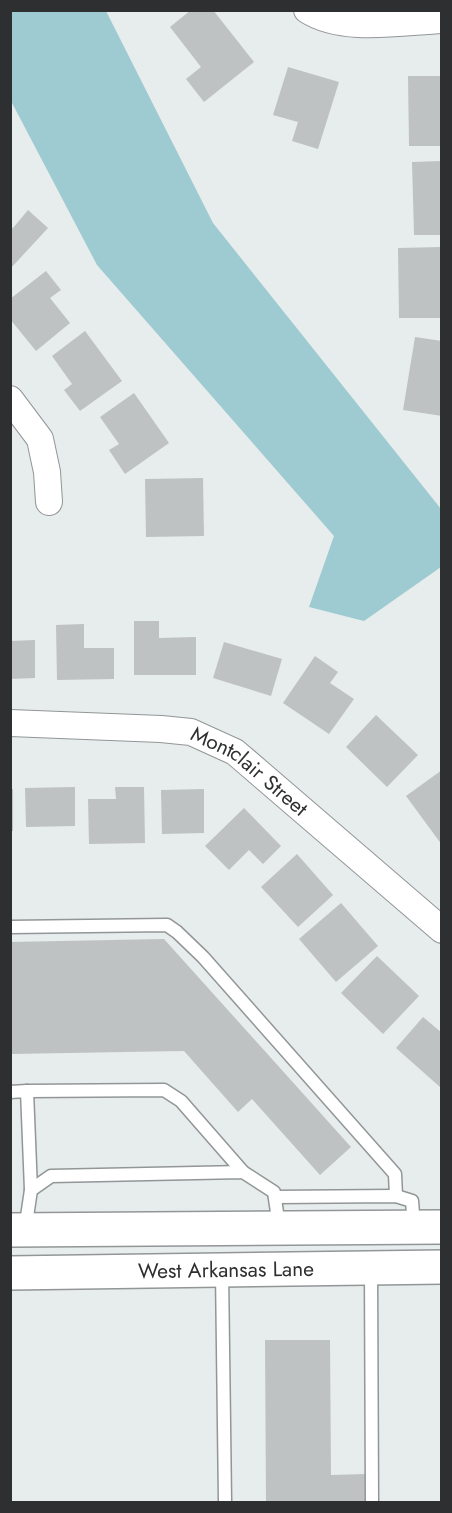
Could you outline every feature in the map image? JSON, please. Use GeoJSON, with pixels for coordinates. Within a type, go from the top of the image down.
{"type":"FeatureCollection","features":[{"type":"Feature","properties":{"kind":"main road","name":"West Arkansas Lane"},"geometry":{"type":"LineString","coordinates":[[18,1230],[277,1213],[428,1227]]}},
{"type":"Feature","properties":{"kind":"main road","name":"West Arkansas Lane"},"geometry":{"type":"LineString","coordinates":[[10,1272],[441,1268]]}},
{"type":"Feature","properties":{"kind":"street"},"geometry":{"type":"LineString","coordinates":[[307,10],[318,18],[358,25],[441,20]]}},
{"type":"Feature","properties":{"kind":"street"},"geometry":{"type":"LineString","coordinates":[[10,399],[40,439],[47,472],[49,502]]}},
{"type":"Feature","properties":{"kind":"street","name":"Montclair Street"},"geometry":{"type":"LineString","coordinates":[[10,723],[191,732],[235,752],[441,930]]}},
{"type":"Feature","properties":{"kind":"lane"},"geometry":{"type":"LineString","coordinates":[[10,927],[167,925],[203,957],[395,1174],[396,1196]]}},
{"type":"Feature","properties":{"kind":"lane"},"geometry":{"type":"LineString","coordinates":[[10,1092],[164,1090],[181,1101],[243,1172],[274,1192],[277,1213],[396,1196],[412,1201],[428,1227]]}},
{"type":"Feature","properties":{"kind":"lane"},"geometry":{"type":"LineString","coordinates":[[18,1230],[31,1190],[27,1091]]}},
{"type":"Feature","properties":{"kind":"lane"},"geometry":{"type":"LineString","coordinates":[[31,1190],[51,1176],[243,1172]]}},
{"type":"Feature","properties":{"kind":"lane"},"geometry":{"type":"LineString","coordinates":[[371,1268],[372,1503]]}},
{"type":"Feature","properties":{"kind":"lane"},"geometry":{"type":"LineString","coordinates":[[222,1270],[225,1503]]}},
{"type":"Feature","properties":{"kind":"shaded area"},"geometry":{"type":"Polygon","coordinates":[[[11,10],[106,11],[213,223],[441,509],[441,567],[364,621],[309,607],[334,536],[97,265],[11,101],[11,10]]]}},
{"type":"Feature","properties":{"kind":"building"},"geometry":{"type":"Polygon","coordinates":[[[191,10],[213,10],[254,62],[204,102],[186,79],[201,67],[170,27],[191,10]]]}},
{"type":"Feature","properties":{"kind":"building"},"geometry":{"type":"Polygon","coordinates":[[[288,67],[339,82],[318,149],[292,141],[298,122],[273,115],[288,67]]]}},
{"type":"Feature","properties":{"kind":"building"},"geometry":{"type":"Polygon","coordinates":[[[408,76],[442,76],[442,146],[409,146],[408,76]]]}},
{"type":"Feature","properties":{"kind":"building"},"geometry":{"type":"Polygon","coordinates":[[[442,161],[442,235],[414,235],[412,162],[442,161]]]}},
{"type":"Feature","properties":{"kind":"building"},"geometry":{"type":"Polygon","coordinates":[[[28,210],[48,228],[10,269],[10,226],[13,228],[28,210]]]}},
{"type":"Feature","properties":{"kind":"building"},"geometry":{"type":"Polygon","coordinates":[[[442,247],[442,318],[399,318],[398,248],[442,247]]]}},
{"type":"Feature","properties":{"kind":"building"},"geometry":{"type":"Polygon","coordinates":[[[46,271],[61,290],[50,298],[70,323],[36,351],[10,319],[10,299],[46,271]]]}},
{"type":"Feature","properties":{"kind":"building"},"geometry":{"type":"Polygon","coordinates":[[[85,331],[122,381],[80,411],[64,390],[72,384],[52,356],[85,331]]]}},
{"type":"Feature","properties":{"kind":"building"},"geometry":{"type":"Polygon","coordinates":[[[415,337],[442,341],[442,416],[403,410],[415,337]]]}},
{"type":"Feature","properties":{"kind":"building"},"geometry":{"type":"Polygon","coordinates":[[[134,393],[169,443],[125,474],[109,450],[119,444],[100,417],[134,393]]]}},
{"type":"Feature","properties":{"kind":"building"},"geometry":{"type":"Polygon","coordinates":[[[203,478],[204,536],[146,537],[145,479],[203,478]]]}},
{"type":"Feature","properties":{"kind":"building"},"geometry":{"type":"Polygon","coordinates":[[[134,621],[159,621],[159,638],[196,637],[196,675],[134,675],[134,621]]]}},
{"type":"Feature","properties":{"kind":"building"},"geometry":{"type":"Polygon","coordinates":[[[84,624],[84,648],[114,648],[114,679],[57,680],[56,625],[84,624]]]}},
{"type":"Feature","properties":{"kind":"building"},"geometry":{"type":"Polygon","coordinates":[[[35,640],[35,678],[10,679],[10,641],[35,640]]]}},
{"type":"Feature","properties":{"kind":"building"},"geometry":{"type":"Polygon","coordinates":[[[224,642],[282,659],[271,696],[213,678],[224,642]]]}},
{"type":"Feature","properties":{"kind":"building"},"geometry":{"type":"Polygon","coordinates":[[[315,656],[338,672],[330,683],[354,699],[329,734],[283,703],[315,656]]]}},
{"type":"Feature","properties":{"kind":"building"},"geometry":{"type":"Polygon","coordinates":[[[376,715],[418,755],[387,787],[346,747],[376,715]]]}},
{"type":"Feature","properties":{"kind":"building"},"geometry":{"type":"Polygon","coordinates":[[[442,770],[442,845],[406,796],[442,770]]]}},
{"type":"Feature","properties":{"kind":"building"},"geometry":{"type":"Polygon","coordinates":[[[75,787],[75,826],[26,827],[25,788],[75,787]]]}},
{"type":"Feature","properties":{"kind":"building"},"geometry":{"type":"Polygon","coordinates":[[[115,787],[144,787],[145,843],[89,844],[88,799],[116,799],[115,787]]]}},
{"type":"Feature","properties":{"kind":"building"},"geometry":{"type":"Polygon","coordinates":[[[10,789],[13,789],[13,831],[10,831],[10,789]]]}},
{"type":"Feature","properties":{"kind":"building"},"geometry":{"type":"Polygon","coordinates":[[[204,789],[204,833],[162,834],[161,790],[204,789]]]}},
{"type":"Feature","properties":{"kind":"building"},"geometry":{"type":"Polygon","coordinates":[[[244,808],[281,846],[263,864],[249,850],[229,870],[205,846],[244,808]]]}},
{"type":"Feature","properties":{"kind":"building"},"geometry":{"type":"Polygon","coordinates":[[[297,854],[333,895],[298,927],[261,887],[297,854]]]}},
{"type":"Feature","properties":{"kind":"building"},"geometry":{"type":"Polygon","coordinates":[[[341,903],[378,946],[336,982],[299,939],[341,903]]]}},
{"type":"Feature","properties":{"kind":"building"},"geometry":{"type":"Polygon","coordinates":[[[164,939],[351,1147],[320,1175],[252,1099],[238,1112],[184,1051],[10,1054],[10,942],[164,939]]]}},
{"type":"Feature","properties":{"kind":"building"},"geometry":{"type":"Polygon","coordinates":[[[377,956],[419,996],[383,1034],[341,993],[377,956]]]}},
{"type":"Feature","properties":{"kind":"building"},"geometry":{"type":"Polygon","coordinates":[[[423,1017],[442,1033],[440,1087],[396,1048],[423,1017]]]}},
{"type":"Feature","properties":{"kind":"building"},"geometry":{"type":"Polygon","coordinates":[[[265,1340],[330,1340],[331,1475],[366,1474],[367,1502],[266,1502],[265,1340]]]}}]}
